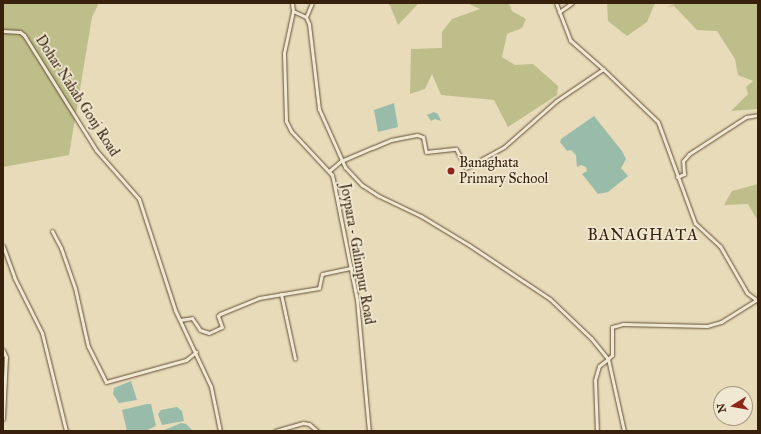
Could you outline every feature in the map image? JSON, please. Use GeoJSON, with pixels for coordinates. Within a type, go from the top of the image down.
{"type":"FeatureCollection","features":[{"type":"Feature","properties":{"kind":"street","name":"Joypara - Galimpur Road"},"geometry":{"type":"LineString","coordinates":[[292,3],[293,11],[284,53],[286,121],[291,131],[329,171],[334,184],[357,300],[369,431]]}},
{"type":"Feature","properties":{"kind":"street"},"geometry":{"type":"LineString","coordinates":[[312,3],[306,17],[319,109],[341,161],[362,185],[469,245],[550,299],[591,338],[608,359],[624,431]]}},
{"type":"Feature","properties":{"kind":"street"},"geometry":{"type":"LineString","coordinates":[[556,3],[570,40],[603,69],[658,122],[695,223],[720,246],[747,293],[757,301],[721,322],[707,326],[617,325],[612,327],[612,355],[599,366],[595,380],[597,431]]}},
{"type":"Feature","properties":{"kind":"street"},"geometry":{"type":"LineString","coordinates":[[559,12],[572,3]]}},
{"type":"Feature","properties":{"kind":"street"},"geometry":{"type":"LineString","coordinates":[[293,11],[306,17]]}},
{"type":"Feature","properties":{"kind":"street","name":"Dohar Nabab Gonj Road"},"geometry":{"type":"LineString","coordinates":[[3,31],[24,35],[96,150],[140,199],[180,320],[211,387],[220,431]]}},
{"type":"Feature","properties":{"kind":"street"},"geometry":{"type":"LineString","coordinates":[[329,171],[341,161],[391,140],[420,135],[424,140],[425,151],[456,149],[466,168],[504,147],[556,101],[603,69]]}},
{"type":"Feature","properties":{"kind":"street"},"geometry":{"type":"LineString","coordinates":[[677,177],[684,174],[683,161],[689,154],[746,117],[758,115]]}},
{"type":"Feature","properties":{"kind":"street"},"geometry":{"type":"LineString","coordinates":[[52,231],[61,248],[76,293],[88,346],[106,382],[186,360],[196,352]]}},
{"type":"Feature","properties":{"kind":"street"},"geometry":{"type":"LineString","coordinates":[[3,246],[14,277],[42,333],[66,431]]}},
{"type":"Feature","properties":{"kind":"street"},"geometry":{"type":"LineString","coordinates":[[180,320],[192,318],[200,330],[209,333],[222,327],[218,316],[220,314],[259,298],[319,288],[322,274],[351,268]]}},
{"type":"Feature","properties":{"kind":"street"},"geometry":{"type":"LineString","coordinates":[[281,294],[295,359]]}},
{"type":"Feature","properties":{"kind":"street"},"geometry":{"type":"LineString","coordinates":[[3,350],[6,357],[3,419]]}},
{"type":"Feature","properties":{"kind":"street"},"geometry":{"type":"LineString","coordinates":[[274,431],[303,424],[309,424],[317,431]]}},
{"type":"Feature","properties":{"kind":"shaded area"},"geometry":{"type":"Polygon","coordinates":[[[3,3],[99,3],[92,17],[69,155],[3,167],[3,3]]]}},
{"type":"Feature","properties":{"kind":"shaded area"},"geometry":{"type":"Polygon","coordinates":[[[389,3],[419,3],[398,25],[389,3]]]}},
{"type":"Feature","properties":{"kind":"shaded area"},"geometry":{"type":"Polygon","coordinates":[[[467,3],[509,3],[512,11],[526,19],[522,28],[507,34],[502,57],[515,65],[533,64],[558,86],[557,95],[508,127],[494,100],[441,95],[432,74],[425,89],[410,94],[411,49],[442,48],[442,32],[452,19],[480,9],[467,3]]]}},
{"type":"Feature","properties":{"kind":"shaded area"},"geometry":{"type":"Polygon","coordinates":[[[607,3],[655,3],[647,22],[627,36],[608,21],[607,3]]]}},
{"type":"Feature","properties":{"kind":"shaded area"},"geometry":{"type":"Polygon","coordinates":[[[678,3],[758,3],[758,109],[731,111],[748,94],[746,87],[753,81],[738,75],[735,59],[717,31],[697,30],[674,6],[666,7],[678,3]]]}},
{"type":"Feature","properties":{"kind":"shaded area"},"geometry":{"type":"Polygon","coordinates":[[[394,103],[398,127],[378,132],[374,110],[394,103]]]}},
{"type":"Feature","properties":{"kind":"shaded area"},"geometry":{"type":"Polygon","coordinates":[[[434,112],[438,114],[441,121],[435,119],[431,121],[427,115],[434,112]]]}},
{"type":"Feature","properties":{"kind":"shaded area"},"geometry":{"type":"Polygon","coordinates":[[[594,116],[622,151],[626,159],[621,168],[628,176],[608,192],[598,194],[582,174],[587,171],[586,167],[581,165],[577,167],[576,155],[571,150],[567,151],[560,142],[561,139],[594,116]]]}},
{"type":"Feature","properties":{"kind":"shaded area"},"geometry":{"type":"Polygon","coordinates":[[[758,184],[758,221],[748,204],[724,205],[732,191],[758,184]]]}},
{"type":"Feature","properties":{"kind":"shaded area"},"geometry":{"type":"Polygon","coordinates":[[[131,381],[137,400],[119,403],[113,394],[114,388],[131,381]]]}},
{"type":"Feature","properties":{"kind":"shaded area"},"geometry":{"type":"Polygon","coordinates":[[[151,404],[156,426],[145,431],[127,431],[122,410],[151,404]]]}},
{"type":"Feature","properties":{"kind":"shaded area"},"geometry":{"type":"Polygon","coordinates":[[[177,407],[182,411],[184,421],[162,425],[158,414],[161,410],[177,407]]]}},
{"type":"Feature","properties":{"kind":"shaded area"},"geometry":{"type":"Polygon","coordinates":[[[181,423],[186,424],[193,431],[162,431],[181,423]]]}},
{"type":"Feature","properties":{"kind":"place","name":"Banaghata Primary School"},"geometry":{"type":"Point","coordinates":[451,171]}},
{"type":"Feature","properties":{"kind":"district","name":"BANAGHATA"},"geometry":{"type":"Point","coordinates":[643,235]}}]}
